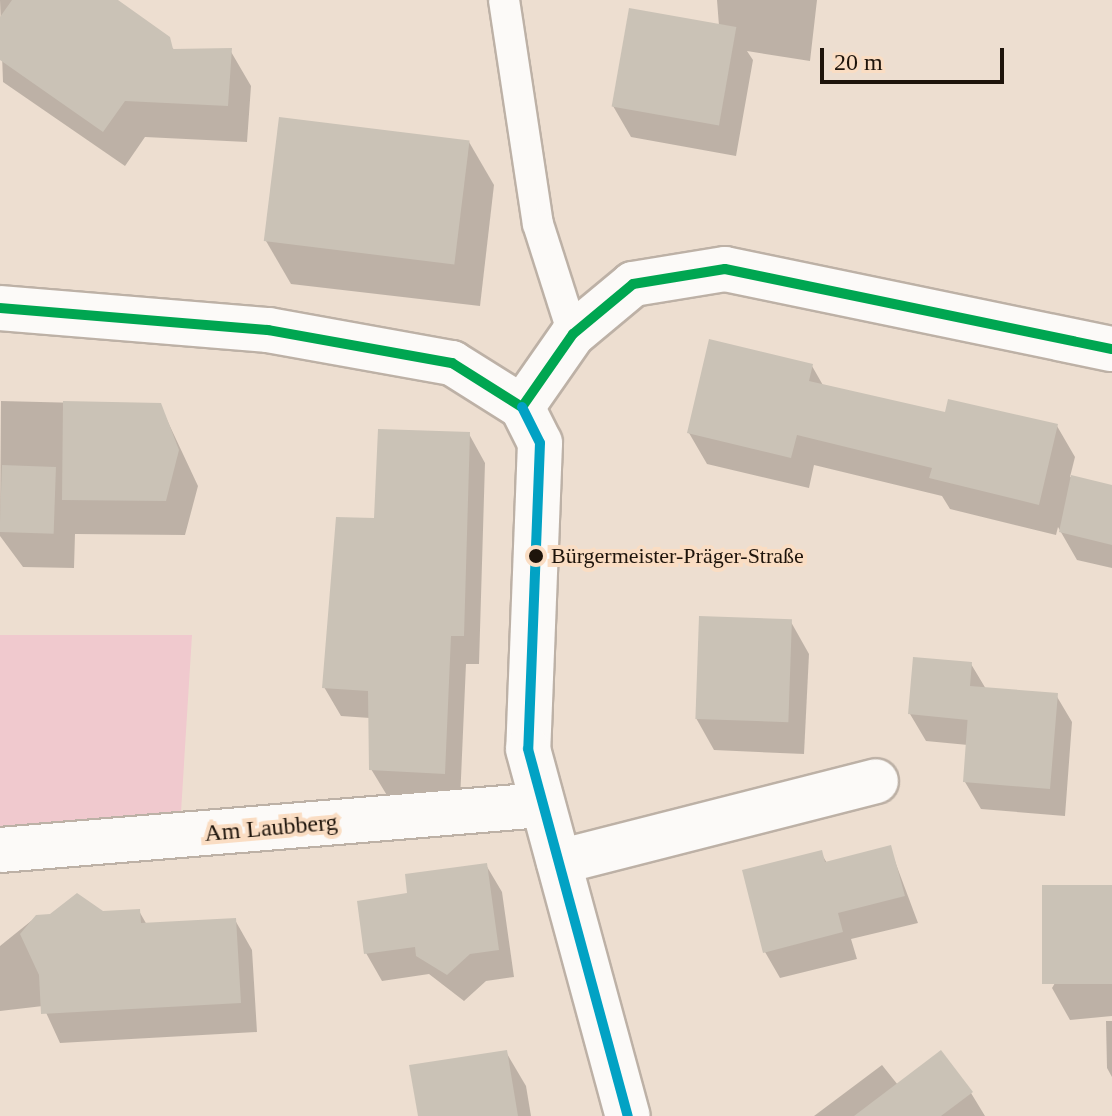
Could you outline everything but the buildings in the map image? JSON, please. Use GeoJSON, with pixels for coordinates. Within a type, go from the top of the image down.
{"type":"FeatureCollection","features":[{"type":"Feature","properties":{"kind":"street"},"geometry":{"type":"LineString","coordinates":[[522,407],[573,334],[633,284],[725,269],[1112,349]]}},
{"type":"Feature","properties":{"kind":"street"},"geometry":{"type":"LineString","coordinates":[[0,308],[268,330],[452,363],[522,407],[540,443],[528,749],[628,1116]]}},
{"type":"Feature","properties":{"kind":"street"},"geometry":{"type":"LineString","coordinates":[[559,862],[876,781]]}},
{"type":"Feature","properties":{"kind":"street","name":"Am Laubberg"},"geometry":{"type":"LineString","coordinates":[[0,850],[542,805]]}},
{"type":"Feature","properties":{"kind":"lane"},"geometry":{"type":"LineString","coordinates":[[504,0],[538,224],[573,334]]}},
{"type":"Feature","properties":{"kind":"shaded area"},"geometry":{"type":"Polygon","coordinates":[[[0,635],[192,635],[181,812],[0,829],[0,635]]]}},
{"type":"Feature","properties":{"kind":"transit line"},"geometry":{"type":"LineString","coordinates":[[0,308],[268,330],[452,363],[522,407],[573,334],[633,284],[725,269],[1112,349]]}},
{"type":"Feature","properties":{"kind":"transit line"},"geometry":{"type":"LineString","coordinates":[[522,407],[540,443],[528,749],[628,1116]]}},
{"type":"Feature","properties":{"kind":"place","name":"Bürgermeister-Präger-Straße"},"geometry":{"type":"Point","coordinates":[536,556]}}]}
